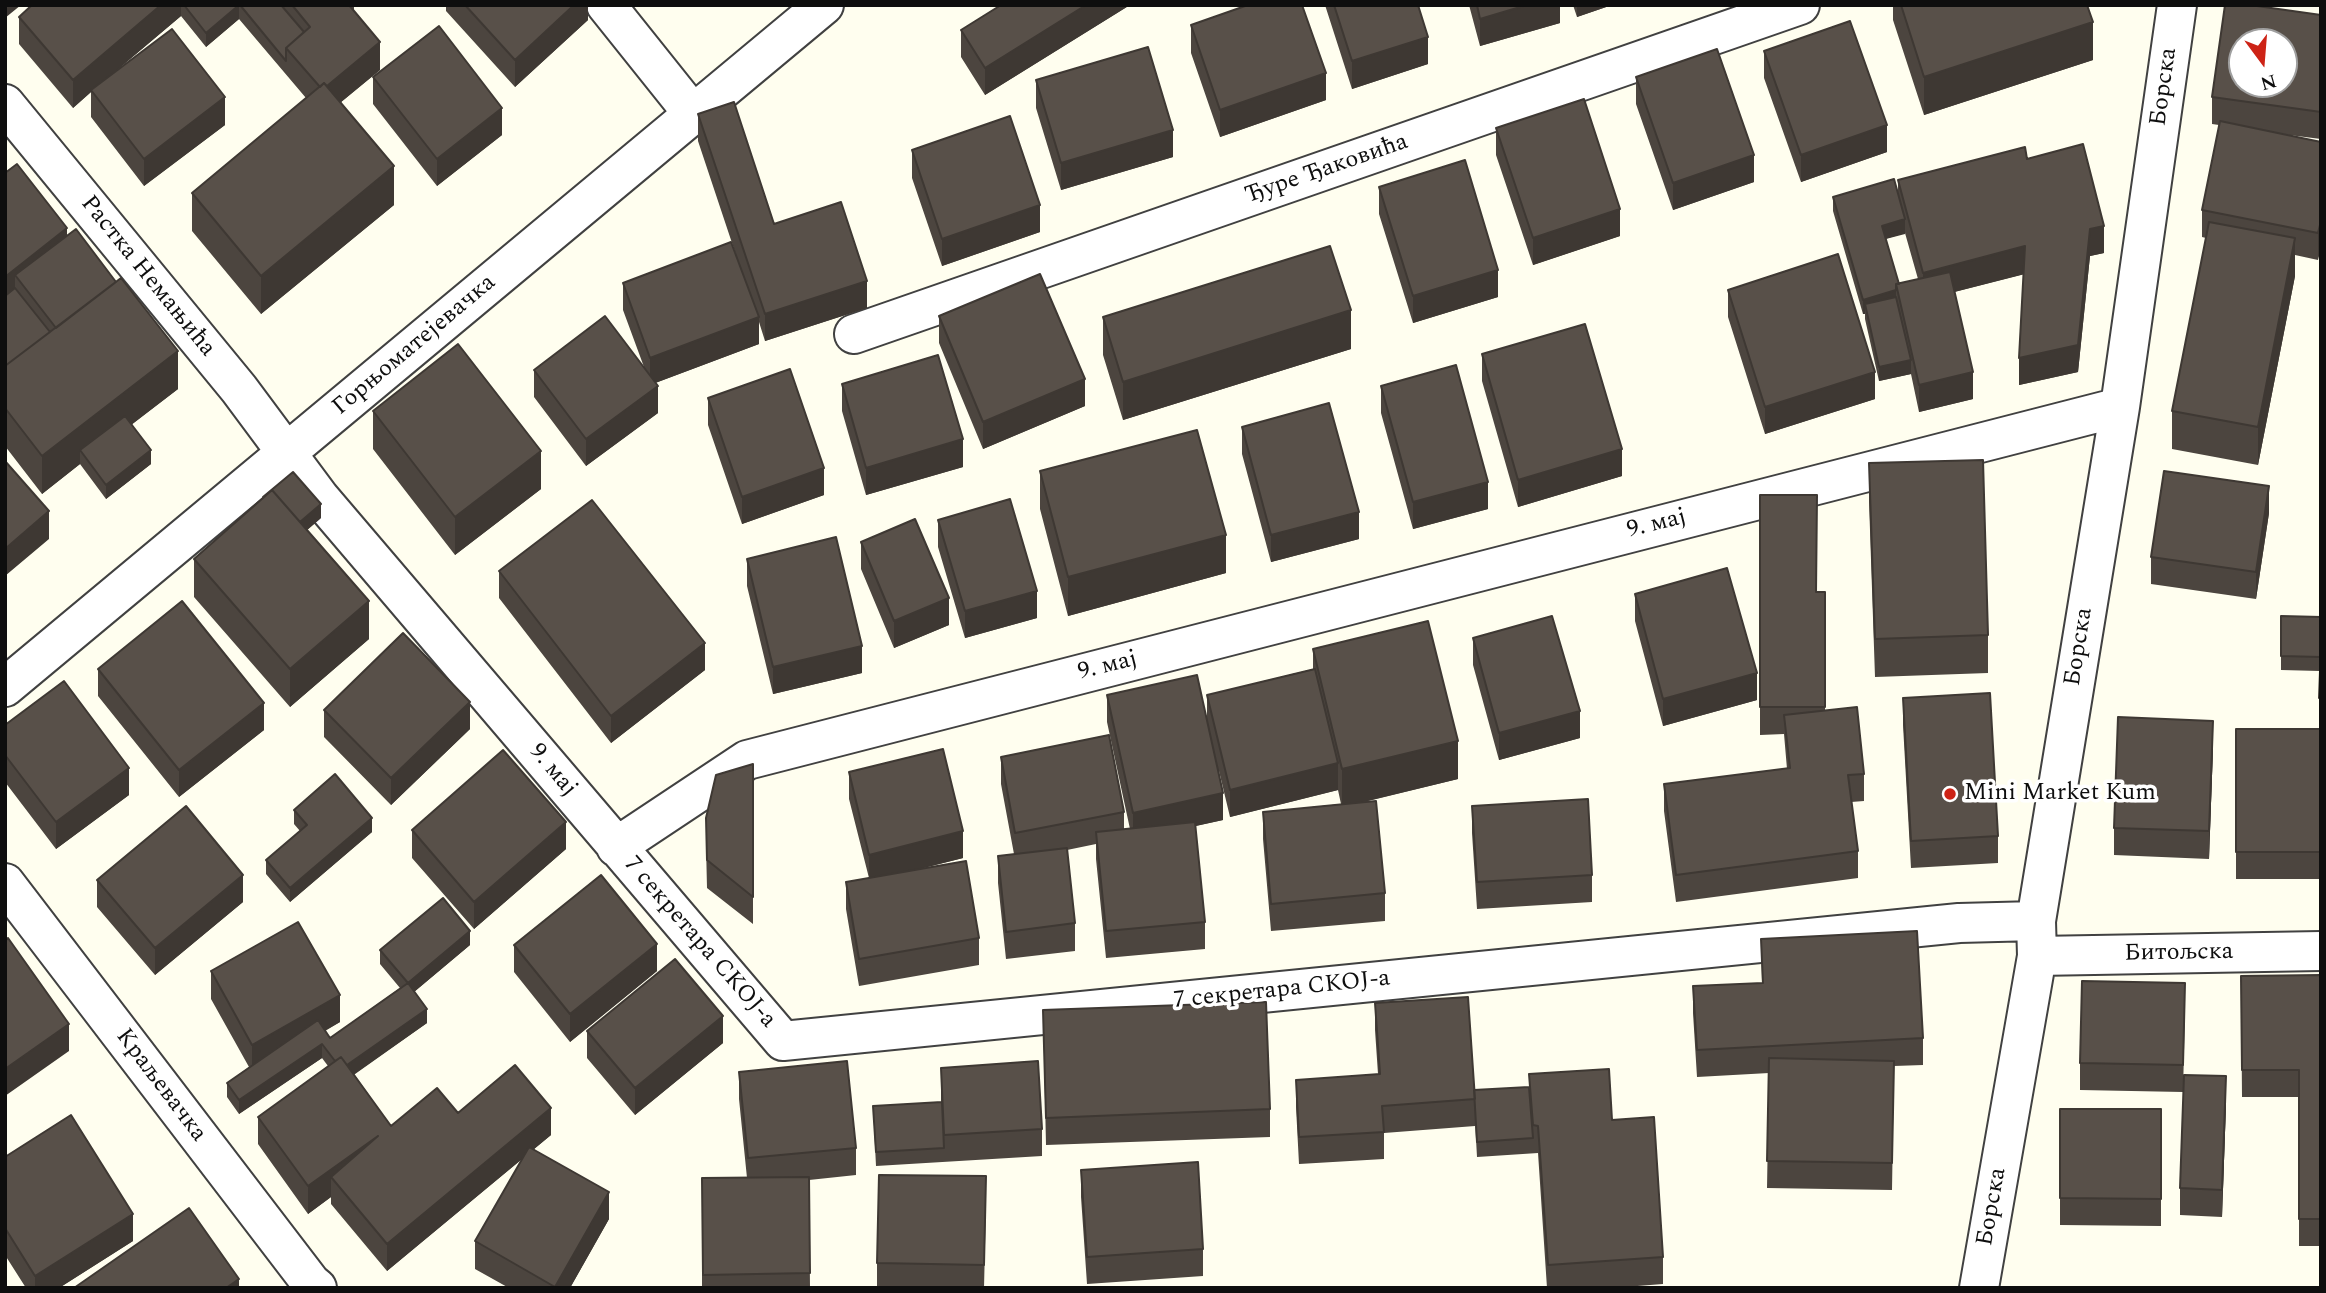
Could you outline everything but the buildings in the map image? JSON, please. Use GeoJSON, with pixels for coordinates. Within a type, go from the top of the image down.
{"type":"FeatureCollection","features":[{"type":"Feature","properties":{"kind":"street"},"geometry":{"type":"LineString","coordinates":[[606,5],[694,114]]}},
{"type":"Feature","properties":{"kind":"street","name":"Горњоматејевачка"},"geometry":{"type":"LineString","coordinates":[[5,687],[824,5]]}},
{"type":"Feature","properties":{"kind":"street","name":"Ђуре Ђаковића"},"geometry":{"type":"LineString","coordinates":[[854,334],[1800,5]]}},
{"type":"Feature","properties":{"kind":"street","name":"Борска"},"geometry":{"type":"LineString","coordinates":[[1979,1288],[2120,407],[2177,5]]}},
{"type":"Feature","properties":{"kind":"street","name":"Растка Немањића"},"geometry":{"type":"LineString","coordinates":[[5,104],[239,389],[287,453]]}},
{"type":"Feature","properties":{"kind":"street","name":"9. мај"},"geometry":{"type":"LineString","coordinates":[[287,453],[320,498],[616,847],[747,761],[2120,407]]}},
{"type":"Feature","properties":{"kind":"street","name":"7 секретара СКОЈ-а"},"geometry":{"type":"LineString","coordinates":[[616,847],[783,1041],[1932,926],[2037,938]]}},
{"type":"Feature","properties":{"kind":"street","name":"Краљевачка"},"geometry":{"type":"LineString","coordinates":[[5,883],[317,1288]]}},
{"type":"Feature","properties":{"kind":"street","name":"Битољска"},"geometry":{"type":"LineString","coordinates":[[2037,938],[2321,951]]}},
{"type":"Feature","properties":{"kind":"place","name":"Mini Market Kum"},"geometry":{"type":"Point","coordinates":[1950,794]}}]}
